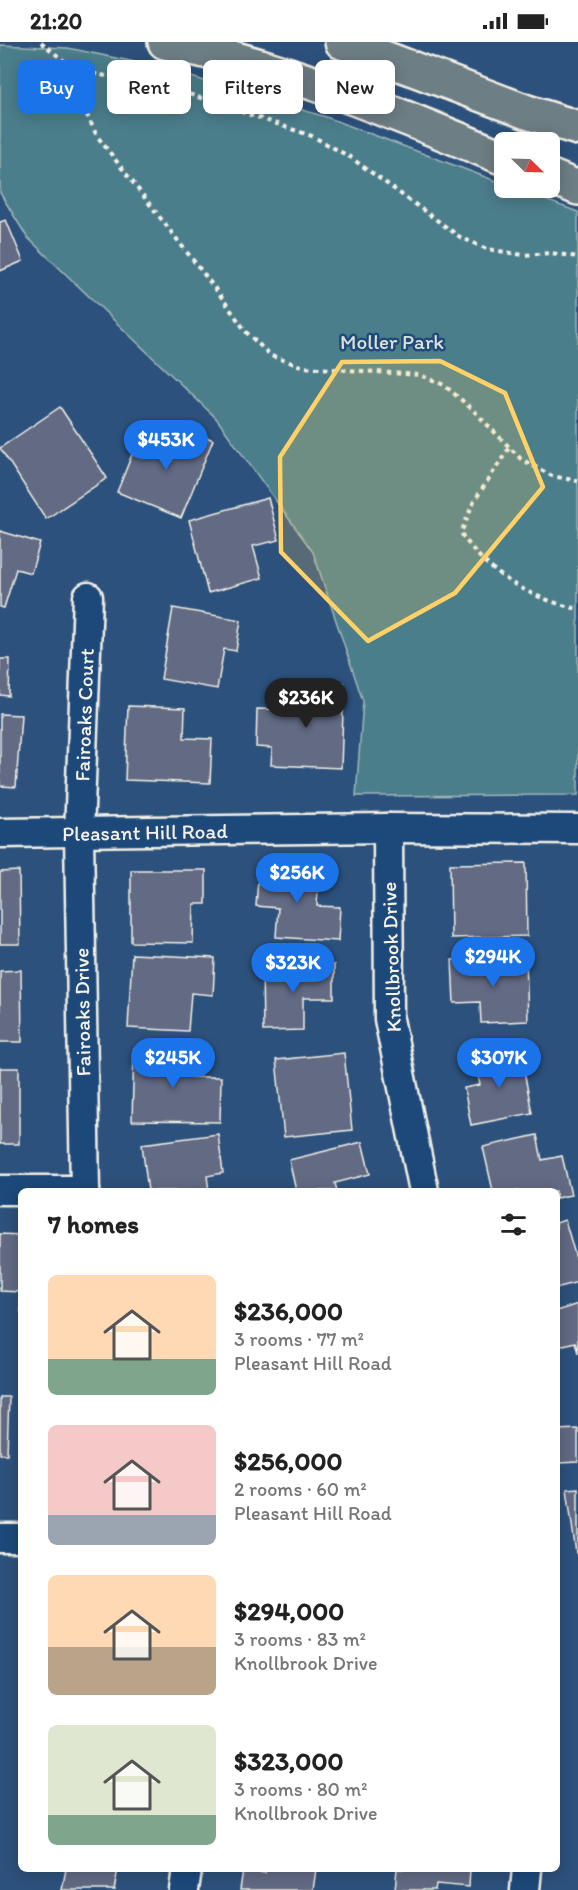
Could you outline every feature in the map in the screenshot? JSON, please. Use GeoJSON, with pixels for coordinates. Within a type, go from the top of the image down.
{"type":"FeatureCollection","features":[{"type":"Feature","properties":{"kind":"main road"},"geometry":{"type":"LineString","coordinates":[[165,42],[203,49],[290,75],[494,154]]}},
{"type":"Feature","properties":{"kind":"main road"},"geometry":{"type":"LineString","coordinates":[[342,42],[527,112],[578,128]]}},
{"type":"Feature","properties":{"kind":"main road"},"geometry":{"type":"LineString","coordinates":[[560,181],[578,188]]}},
{"type":"Feature","properties":{"kind":"street","name":"Fairoaks Court"},"geometry":{"type":"LineString","coordinates":[[79,834],[88,597]]}},
{"type":"Feature","properties":{"kind":"street","name":"Pleasant Hill Road"},"geometry":{"type":"LineString","coordinates":[[0,833],[79,834],[388,828],[578,829]]}},
{"type":"Feature","properties":{"kind":"street","name":"Knollbrook Drive"},"geometry":{"type":"LineString","coordinates":[[388,828],[389,1019],[423,1188]]}},
{"type":"Feature","properties":{"kind":"street","name":"Fairoaks Drive"},"geometry":{"type":"LineString","coordinates":[[79,834],[85,1188]]}},
{"type":"Feature","properties":{"kind":"street"},"geometry":{"type":"LineString","coordinates":[[0,1190],[18,1190]]}},
{"type":"Feature","properties":{"kind":"street"},"geometry":{"type":"LineString","coordinates":[[0,1538],[18,1538]]}},
{"type":"Feature","properties":{"kind":"street"},"geometry":{"type":"LineString","coordinates":[[184,1890],[187,1872]]}},
{"type":"Feature","properties":{"kind":"street"},"geometry":{"type":"LineString","coordinates":[[525,1890],[527,1872]]}},
{"type":"Feature","properties":{"kind":"path"},"geometry":{"type":"LineString","coordinates":[[41,42],[63,60]]}},
{"type":"Feature","properties":{"kind":"path"},"geometry":{"type":"LineString","coordinates":[[95,74],[174,89],[312,136],[350,158],[460,237],[487,249],[523,255],[551,253],[578,257]]}},
{"type":"Feature","properties":{"kind":"path"},"geometry":{"type":"LineString","coordinates":[[87,114],[97,136],[184,251],[247,333],[272,356],[304,367],[420,375],[444,385],[472,409],[521,459],[552,476],[578,481]]}},
{"type":"Feature","properties":{"kind":"path"},"geometry":{"type":"LineString","coordinates":[[509,447],[473,502],[461,533],[505,580],[545,600],[578,609]]}},
{"type":"Feature","properties":{"kind":"highlighted area"},"geometry":{"type":"Polygon","coordinates":[[[440,361],[505,393],[543,487],[455,593],[368,641],[281,552],[280,457],[342,362],[440,361]]]}},
{"type":"Feature","properties":{"kind":"green space","name":"Moller Park"},"geometry":{"type":"Polygon","coordinates":[[[0,45],[68,48],[125,60],[107,60],[107,114],[191,114],[191,77],[203,81],[203,114],[303,114],[303,110],[494,180],[494,198],[540,198],[578,212],[578,795],[356,796],[363,701],[313,552],[216,418],[27,237],[0,193],[0,45]]]}},
{"type":"Feature","properties":{"kind":"building"},"geometry":{"type":"Polygon","coordinates":[[[6,220],[23,261],[0,271],[0,222],[6,220]]]}},
{"type":"Feature","properties":{"kind":"building"},"geometry":{"type":"Polygon","coordinates":[[[60,407],[107,478],[46,519],[0,448],[60,407]]]}},
{"type":"Feature","properties":{"kind":"building"},"geometry":{"type":"Polygon","coordinates":[[[179,425],[213,440],[181,518],[117,492],[139,437],[169,450],[179,425]]]}},
{"type":"Feature","properties":{"kind":"building"},"geometry":{"type":"Polygon","coordinates":[[[268,498],[279,540],[253,546],[262,578],[208,593],[189,520],[268,498]]]}},
{"type":"Feature","properties":{"kind":"building"},"geometry":{"type":"Polygon","coordinates":[[[0,531],[40,543],[31,573],[16,569],[4,608],[0,607],[0,531]]]}},
{"type":"Feature","properties":{"kind":"building"},"geometry":{"type":"Polygon","coordinates":[[[173,608],[241,620],[236,651],[224,649],[217,689],[161,679],[173,608]]]}},
{"type":"Feature","properties":{"kind":"building"},"geometry":{"type":"Polygon","coordinates":[[[0,659],[10,659],[9,696],[0,695],[0,659]]]}},
{"type":"Feature","properties":{"kind":"building"},"geometry":{"type":"Polygon","coordinates":[[[305,682],[344,683],[341,768],[271,765],[272,748],[256,747],[257,709],[304,710],[305,682]]]}},
{"type":"Feature","properties":{"kind":"building"},"geometry":{"type":"Polygon","coordinates":[[[128,706],[185,708],[184,738],[212,739],[210,783],[125,780],[128,706]]]}},
{"type":"Feature","properties":{"kind":"building"},"geometry":{"type":"Polygon","coordinates":[[[0,714],[21,715],[16,787],[0,786],[0,714]]]}},
{"type":"Feature","properties":{"kind":"building"},"geometry":{"type":"Polygon","coordinates":[[[526,863],[527,936],[451,938],[450,864],[526,863]]]}},
{"type":"Feature","properties":{"kind":"building"},"geometry":{"type":"Polygon","coordinates":[[[259,866],[319,870],[317,906],[340,907],[338,941],[276,937],[278,908],[256,906],[259,866]]]}},
{"type":"Feature","properties":{"kind":"building"},"geometry":{"type":"Polygon","coordinates":[[[131,870],[206,870],[206,904],[194,904],[193,943],[131,942],[131,870]]]}},
{"type":"Feature","properties":{"kind":"building"},"geometry":{"type":"Polygon","coordinates":[[[19,871],[20,944],[0,944],[0,872],[19,871]]]}},
{"type":"Feature","properties":{"kind":"building"},"geometry":{"type":"Polygon","coordinates":[[[132,954],[215,958],[213,995],[191,993],[188,1031],[128,1028],[132,954]]]}},
{"type":"Feature","properties":{"kind":"building"},"geometry":{"type":"Polygon","coordinates":[[[526,958],[528,1021],[481,1023],[480,1002],[454,1003],[452,960],[526,958]]]}},
{"type":"Feature","properties":{"kind":"building"},"geometry":{"type":"Polygon","coordinates":[[[334,965],[334,998],[303,998],[303,1030],[263,1031],[262,967],[334,965]]]}},
{"type":"Feature","properties":{"kind":"building"},"geometry":{"type":"Polygon","coordinates":[[[21,970],[22,1042],[0,1042],[0,971],[21,970]]]}},
{"type":"Feature","properties":{"kind":"building"},"geometry":{"type":"Polygon","coordinates":[[[134,1049],[192,1049],[192,1077],[221,1077],[220,1122],[132,1121],[134,1049]]]}},
{"type":"Feature","properties":{"kind":"building"},"geometry":{"type":"Polygon","coordinates":[[[520,1050],[532,1113],[471,1125],[464,1088],[480,1085],[475,1058],[520,1050]]]}},
{"type":"Feature","properties":{"kind":"building"},"geometry":{"type":"Polygon","coordinates":[[[344,1053],[352,1130],[284,1137],[276,1060],[344,1053]]]}},
{"type":"Feature","properties":{"kind":"building"},"geometry":{"type":"Polygon","coordinates":[[[0,1068],[19,1068],[19,1144],[0,1144],[0,1068]]]}},
{"type":"Feature","properties":{"kind":"building"},"geometry":{"type":"Polygon","coordinates":[[[218,1134],[223,1173],[207,1176],[209,1188],[148,1188],[142,1144],[218,1134]]]}},
{"type":"Feature","properties":{"kind":"building"},"geometry":{"type":"Polygon","coordinates":[[[537,1135],[542,1160],[562,1156],[571,1195],[560,1197],[560,1188],[492,1188],[483,1147],[537,1135]]]}},
{"type":"Feature","properties":{"kind":"building"},"geometry":{"type":"Polygon","coordinates":[[[362,1142],[370,1174],[335,1183],[336,1188],[295,1188],[289,1160],[362,1142]]]}},
{"type":"Feature","properties":{"kind":"building"},"geometry":{"type":"Polygon","coordinates":[[[565,1220],[578,1265],[578,1282],[560,1287],[560,1222],[565,1220]]]}},
{"type":"Feature","properties":{"kind":"building"},"geometry":{"type":"Polygon","coordinates":[[[0,1234],[18,1235],[18,1292],[0,1291],[0,1234]]]}},
{"type":"Feature","properties":{"kind":"building"},"geometry":{"type":"Polygon","coordinates":[[[578,1304],[578,1353],[575,1342],[560,1346],[560,1310],[578,1304]]]}},
{"type":"Feature","properties":{"kind":"building"},"geometry":{"type":"Polygon","coordinates":[[[0,1397],[9,1397],[7,1454],[0,1454],[0,1397]]]}},
{"type":"Feature","properties":{"kind":"building"},"geometry":{"type":"Polygon","coordinates":[[[578,1429],[578,1462],[560,1463],[560,1430],[578,1429]]]}},
{"type":"Feature","properties":{"kind":"building"},"geometry":{"type":"Polygon","coordinates":[[[578,1488],[578,1553],[576,1553],[567,1489],[578,1488]]]}},
{"type":"Feature","properties":{"kind":"building"},"geometry":{"type":"Polygon","coordinates":[[[65,1872],[117,1872],[114,1890],[62,1890],[65,1872]]]}},
{"type":"Feature","properties":{"kind":"building"},"geometry":{"type":"Polygon","coordinates":[[[243,1872],[316,1872],[313,1890],[240,1890],[243,1872]]]}},
{"type":"Feature","properties":{"kind":"building"},"geometry":{"type":"Polygon","coordinates":[[[397,1872],[470,1872],[469,1887],[436,1884],[435,1890],[395,1890],[397,1872]]]}}]}
